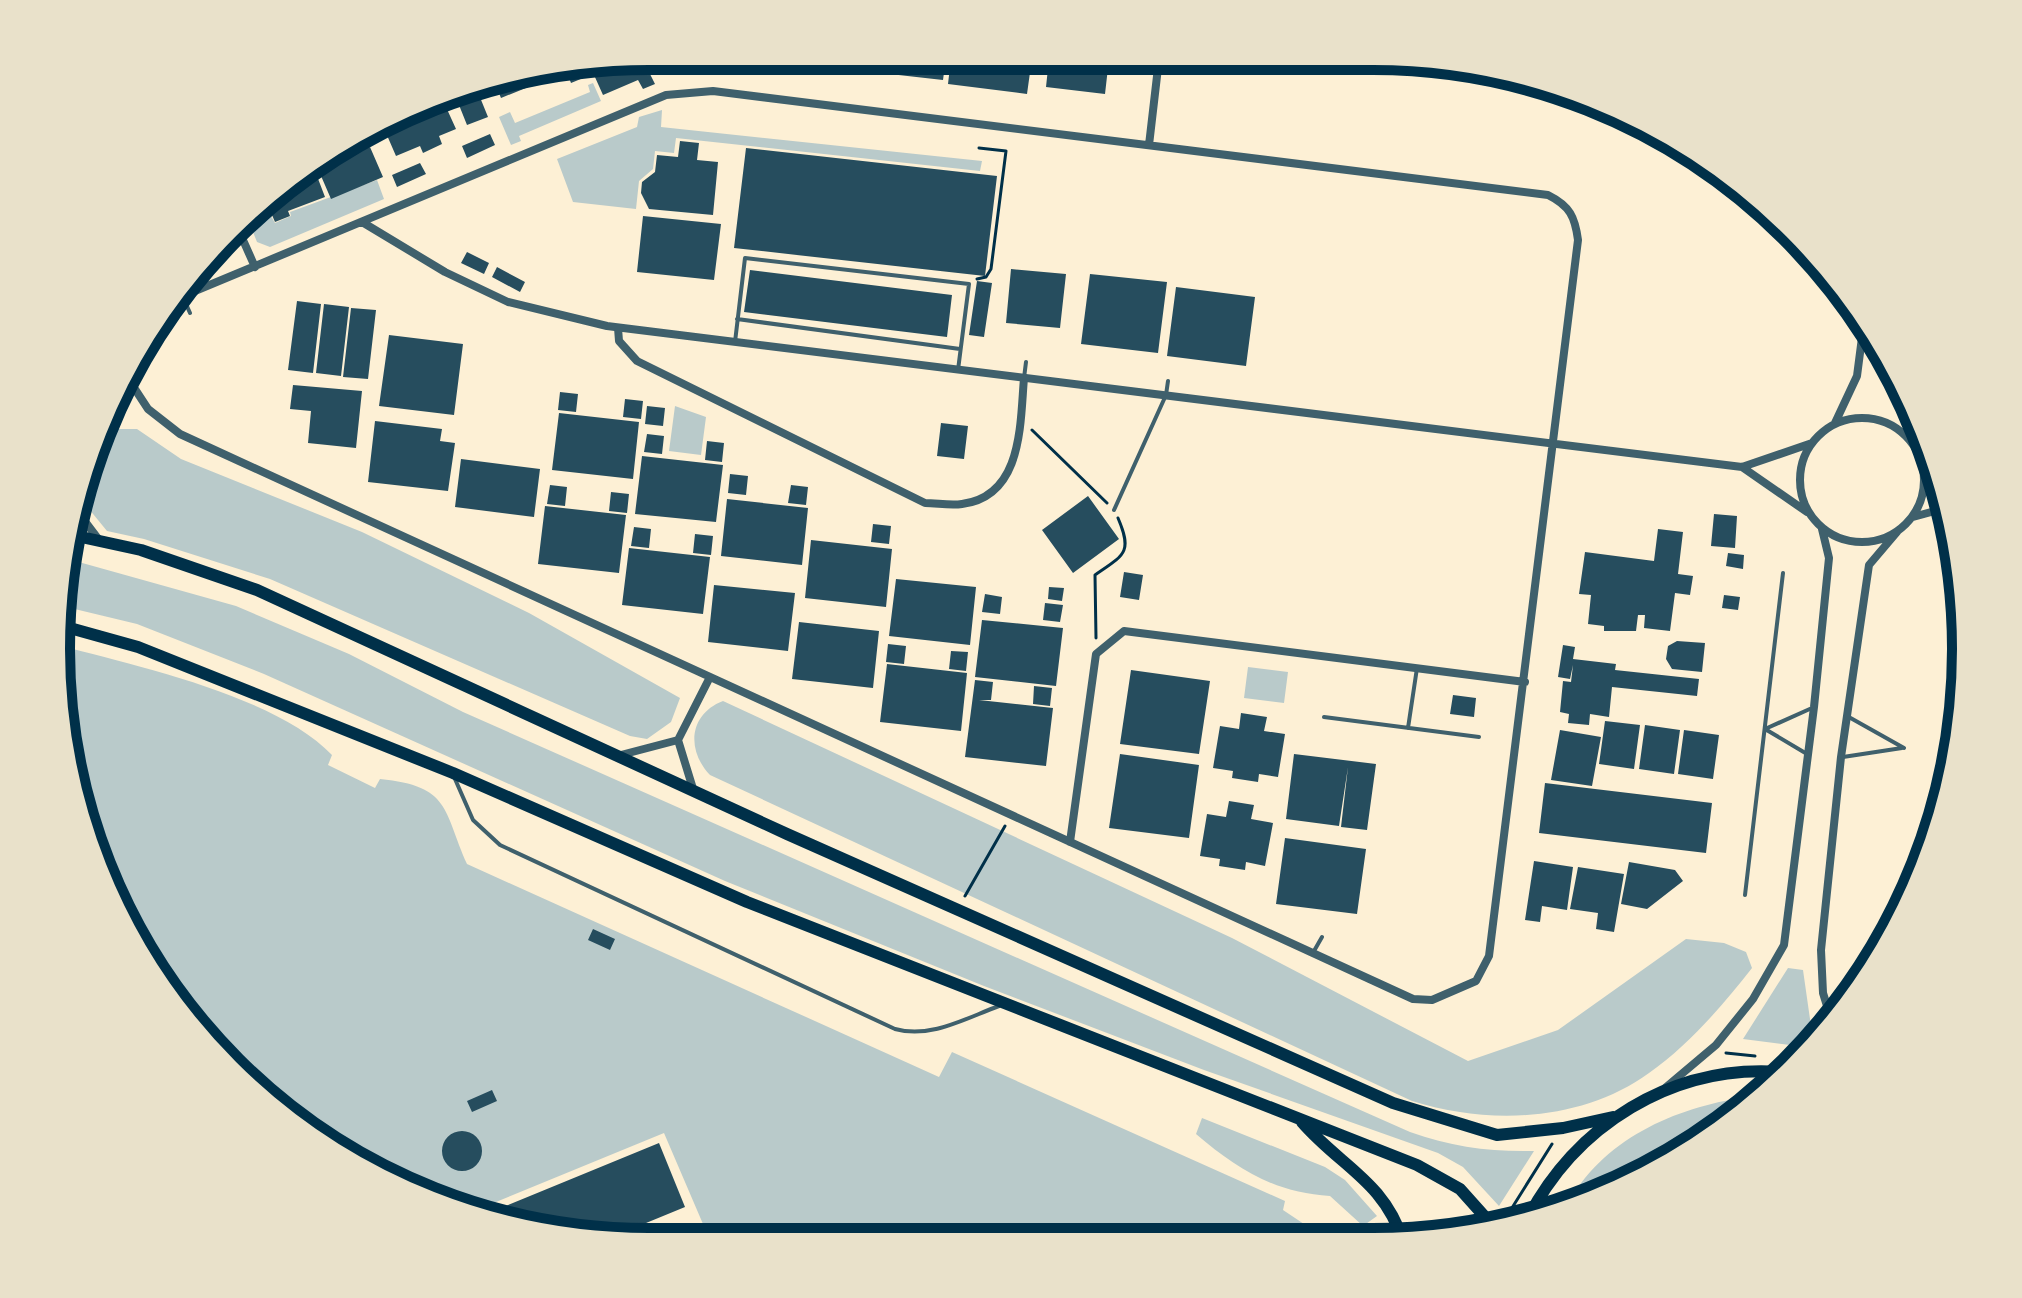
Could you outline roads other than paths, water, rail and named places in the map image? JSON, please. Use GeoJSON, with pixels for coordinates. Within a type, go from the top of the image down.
{"type":"FeatureCollection","features":[{"type":"Feature","properties":{"kind":"main road"},"geometry":{"type":"LineString","coordinates":[[81,537],[141,550],[257,590],[694,792],[1393,1103],[1497,1135],[1563,1128],[1613,1117]]}},
{"type":"Feature","properties":{"kind":"main road"},"geometry":{"type":"LineString","coordinates":[[71,628],[138,647],[453,773],[747,902],[1439,1176],[1478,1206],[1486,1217]]}},
{"type":"Feature","properties":{"kind":"main road"},"geometry":{"type":"LineString","coordinates":[[1537,1204],[1559,1168],[1613,1117],[1662,1091],[1730,1073],[1767,1072]]}},
{"type":"Feature","properties":{"kind":"main road"},"geometry":{"type":"LineString","coordinates":[[1300,1120],[1325,1147],[1376,1189],[1399,1227]]}},
{"type":"Feature","properties":{"kind":"street"},"geometry":{"type":"LineString","coordinates":[[1149,145],[1158,70]]}},
{"type":"Feature","properties":{"kind":"street"},"geometry":{"type":"LineString","coordinates":[[133,387],[148,409],[180,434],[1413,999],[1432,1000],[1476,981],[1489,956],[1578,240],[1575,216],[1564,203],[1548,195],[713,91],[666,95],[255,267],[199,286]]}},
{"type":"Feature","properties":{"kind":"street"},"geometry":{"type":"LineString","coordinates":[[362,222],[445,272],[508,302],[618,328],[1742,467],[1812,443]]}},
{"type":"Feature","properties":{"kind":"street"},"geometry":{"type":"LineString","coordinates":[[242,238],[255,267]]}},
{"type":"Feature","properties":{"kind":"street"},"geometry":{"type":"LineString","coordinates":[[618,328],[619,341],[637,361],[925,503],[963,504],[998,487],[1012,468],[1024,378]]}},
{"type":"Feature","properties":{"kind":"street"},"geometry":{"type":"LineString","coordinates":[[1808,513],[1801,496],[1799,477],[1803,459],[1812,443],[1835,423],[1857,376],[1862,340]]}},
{"type":"Feature","properties":{"kind":"street"},"geometry":{"type":"LineString","coordinates":[[1835,423],[1856,417],[1877,419],[1896,427],[1912,441]]}},
{"type":"Feature","properties":{"kind":"street"},"geometry":{"type":"LineString","coordinates":[[1910,433],[1915,446]]}},
{"type":"Feature","properties":{"kind":"street"},"geometry":{"type":"LineString","coordinates":[[1742,467],[1808,513],[1822,529],[1840,539],[1859,543],[1879,541],[1897,532]]}},
{"type":"Feature","properties":{"kind":"street"},"geometry":{"type":"LineString","coordinates":[[1827,1007],[1823,993],[1821,950],[1841,757],[1869,565],[1913,517],[1922,499],[1924,474]]}},
{"type":"Feature","properties":{"kind":"street"},"geometry":{"type":"LineString","coordinates":[[1913,517],[1935,511]]}},
{"type":"Feature","properties":{"kind":"street"},"geometry":{"type":"LineString","coordinates":[[85,521],[100,541]]}},
{"type":"Feature","properties":{"kind":"street"},"geometry":{"type":"LineString","coordinates":[[1662,1091],[1709,1051],[1753,999],[1784,945],[1829,558],[1822,529]]}},
{"type":"Feature","properties":{"kind":"street"},"geometry":{"type":"LineString","coordinates":[[1070,842],[1096,654],[1124,631],[1525,682]]}},
{"type":"Feature","properties":{"kind":"street"},"geometry":{"type":"LineString","coordinates":[[694,792],[678,740],[710,677]]}},
{"type":"Feature","properties":{"kind":"street"},"geometry":{"type":"LineString","coordinates":[[617,756],[678,740]]}},
{"type":"Feature","properties":{"kind":"lane"},"geometry":{"type":"LineString","coordinates":[[735,342],[745,258],[969,284],[958,370]]}},
{"type":"Feature","properties":{"kind":"lane"},"geometry":{"type":"LineString","coordinates":[[186,303],[190,313]]}},
{"type":"Feature","properties":{"kind":"lane"},"geometry":{"type":"LineString","coordinates":[[737,319],[960,349]]}},
{"type":"Feature","properties":{"kind":"lane"},"geometry":{"type":"LineString","coordinates":[[1024,378],[1026,362]]}},
{"type":"Feature","properties":{"kind":"lane"},"geometry":{"type":"LineString","coordinates":[[1114,510],[1166,395],[1168,381]]}},
{"type":"Feature","properties":{"kind":"lane"},"geometry":{"type":"LineString","coordinates":[[1745,895],[1783,573]]}},
{"type":"Feature","properties":{"kind":"lane"},"geometry":{"type":"LineString","coordinates":[[1408,728],[1417,668]]}},
{"type":"Feature","properties":{"kind":"lane"},"geometry":{"type":"LineString","coordinates":[[1765,729],[1814,707]]}},
{"type":"Feature","properties":{"kind":"lane"},"geometry":{"type":"LineString","coordinates":[[1841,757],[1904,748],[1847,716]]}},
{"type":"Feature","properties":{"kind":"lane"},"geometry":{"type":"LineString","coordinates":[[1324,717],[1479,737]]}},
{"type":"Feature","properties":{"kind":"lane"},"geometry":{"type":"LineString","coordinates":[[1765,729],[1808,755]]}},
{"type":"Feature","properties":{"kind":"lane"},"geometry":{"type":"LineString","coordinates":[[453,773],[473,820],[500,845],[895,1029],[914,1033],[934,1031],[1007,1003]]}},
{"type":"Feature","properties":{"kind":"lane"},"geometry":{"type":"LineString","coordinates":[[1313,953],[1322,937]]}}]}
